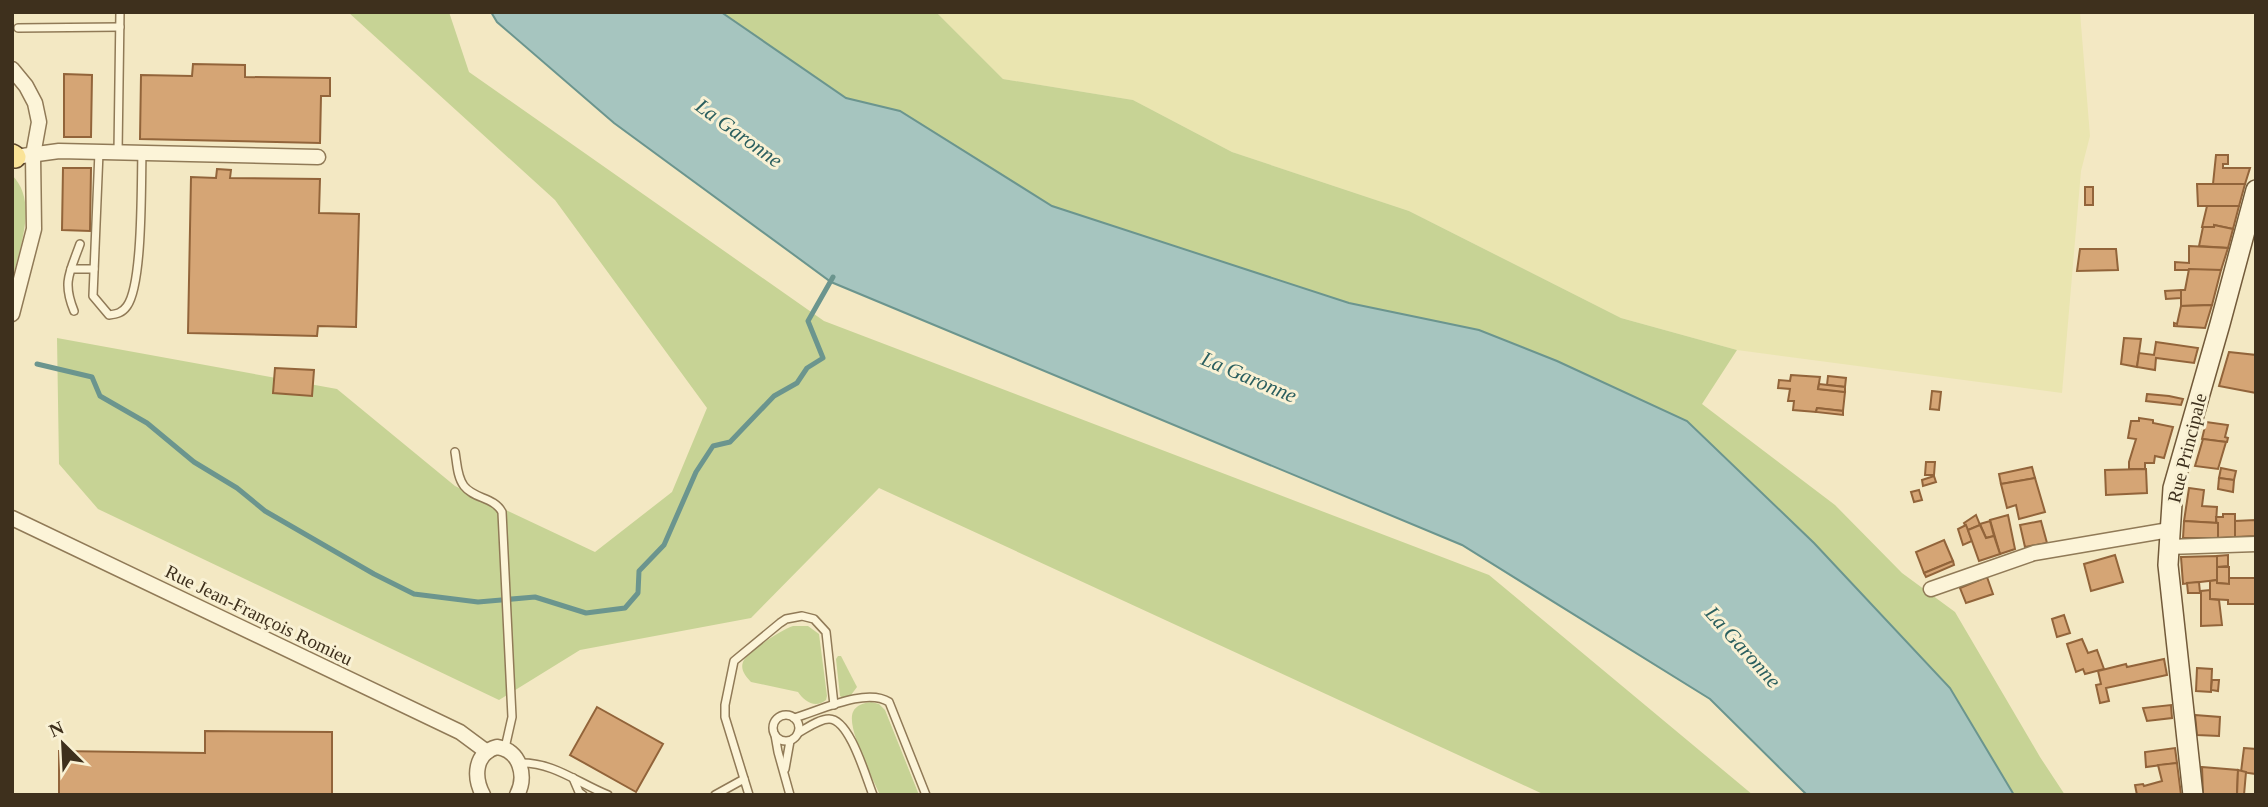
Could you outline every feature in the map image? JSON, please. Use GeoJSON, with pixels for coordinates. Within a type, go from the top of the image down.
{"type":"FeatureCollection","features":[{"type":"Feature","properties":{"kind":"street"},"geometry":{"type":"LineString","coordinates":[[12,69],[35,103],[39,122],[18,156],[34,229],[12,314]]}},
{"type":"Feature","properties":{"kind":"street"},"geometry":{"type":"LineString","coordinates":[[18,156],[59,151],[318,157]]}},
{"type":"Feature","properties":{"kind":"street","name":"Rue Principale"},"geometry":{"type":"LineString","coordinates":[[2193,795],[2168,565],[2173,488],[2256,190]]}},
{"type":"Feature","properties":{"kind":"street","name":"Rue Jean-François Romieu"},"geometry":{"type":"LineString","coordinates":[[12,518],[460,732],[486,752]]}},
{"type":"Feature","properties":{"kind":"street"},"geometry":{"type":"LineString","coordinates":[[1931,589],[2034,553],[2168,538],[2256,544]]}},
{"type":"Feature","properties":{"kind":"street"},"geometry":{"type":"LineString","coordinates":[[483,795],[479,788],[477,766],[486,752],[497,747],[505,748],[517,757],[520,763],[521,783],[517,795]]}},
{"type":"Feature","properties":{"kind":"lane"},"geometry":{"type":"LineString","coordinates":[[118,152],[120,12]]}},
{"type":"Feature","properties":{"kind":"lane"},"geometry":{"type":"LineString","coordinates":[[19,29],[120,27]]}},
{"type":"Feature","properties":{"kind":"lane"},"geometry":{"type":"LineString","coordinates":[[99,152],[93,296],[109,315],[121,313],[129,304],[136,284],[142,153]]}},
{"type":"Feature","properties":{"kind":"lane"},"geometry":{"type":"LineString","coordinates":[[74,311],[67,294],[71,270],[80,244]]}},
{"type":"Feature","properties":{"kind":"lane"},"geometry":{"type":"LineString","coordinates":[[71,270],[94,269]]}},
{"type":"Feature","properties":{"kind":"lane"},"geometry":{"type":"LineString","coordinates":[[455,452],[463,484],[468,490],[498,505],[502,512],[512,718],[505,748]]}},
{"type":"Feature","properties":{"kind":"lane"},"geometry":{"type":"LineString","coordinates":[[749,795],[725,717],[734,661],[780,623],[793,617],[810,617],[823,628],[828,638],[834,705]]}},
{"type":"Feature","properties":{"kind":"lane"},"geometry":{"type":"LineString","coordinates":[[790,795],[778,752],[774,723],[783,716],[794,718],[834,705],[877,697],[889,702],[926,795]]}},
{"type":"Feature","properties":{"kind":"lane"},"geometry":{"type":"LineString","coordinates":[[794,718],[798,722],[799,733]]}},
{"type":"Feature","properties":{"kind":"lane"},"geometry":{"type":"LineString","coordinates":[[784,773],[790,741],[822,720],[829,719],[841,723],[849,734],[873,795]]}},
{"type":"Feature","properties":{"kind":"lane"},"geometry":{"type":"LineString","coordinates":[[775,734],[779,739],[790,741]]}},
{"type":"Feature","properties":{"kind":"lane"},"geometry":{"type":"LineString","coordinates":[[520,763],[555,768],[608,795]]}},
{"type":"Feature","properties":{"kind":"lane"},"geometry":{"type":"LineString","coordinates":[[573,778],[583,795]]}},
{"type":"Feature","properties":{"kind":"lane"},"geometry":{"type":"LineString","coordinates":[[715,795],[744,779]]}},
{"type":"Feature","properties":{"kind":"shaded area"},"geometry":{"type":"Polygon","coordinates":[[[936,12],[2080,12],[2090,136],[2081,171],[2062,393],[1737,350],[1621,318],[1409,211],[1232,152],[1133,100],[1003,79],[936,12]]]}},
{"type":"Feature","properties":{"kind":"green space"},"geometry":{"type":"Polygon","coordinates":[[[348,12],[449,12],[469,72],[824,321],[1489,575],[1753,795],[1545,795],[879,488],[751,618],[580,650],[499,700],[98,509],[59,464],[57,338],[337,389],[455,486],[595,552],[672,492],[707,408],[555,200],[348,12]]]}},
{"type":"Feature","properties":{"kind":"green space"},"geometry":{"type":"Polygon","coordinates":[[[721,12],[936,12],[1003,79],[1133,100],[1232,152],[1409,211],[1621,318],[1737,350],[1702,404],[1835,505],[1902,573],[1955,612],[2065,795],[2014,795],[1950,688],[1814,543],[1687,421],[1557,361],[1479,330],[1349,303],[1052,206],[900,111],[846,98],[721,12]]]}},
{"type":"Feature","properties":{"kind":"green space"},"geometry":{"type":"Polygon","coordinates":[[[12,175],[20,186],[26,212],[12,281],[12,175]]]}},
{"type":"Feature","properties":{"kind":"green space"},"geometry":{"type":"Polygon","coordinates":[[[793,626],[808,626],[819,634],[827,696],[822,703],[810,703],[798,692],[751,682],[743,671],[743,662],[751,652],[793,626]]]}},
{"type":"Feature","properties":{"kind":"green space"},"geometry":{"type":"Polygon","coordinates":[[[841,656],[857,687],[851,695],[843,698],[840,696],[836,659],[841,656]]]}},
{"type":"Feature","properties":{"kind":"green space"},"geometry":{"type":"Polygon","coordinates":[[[871,702],[879,704],[885,710],[919,795],[880,795],[861,753],[852,719],[856,708],[871,702]]]}},
{"type":"Feature","properties":{"kind":"water","name":"La Garonne"},"geometry":{"type":"Polygon","coordinates":[[[491,12],[721,12],[846,98],[900,111],[1052,206],[1349,303],[1479,330],[1557,361],[1687,421],[1814,543],[1950,688],[2014,795],[1807,795],[1710,699],[1462,545],[831,282],[614,123],[497,22],[491,12]]]}},
{"type":"Feature","properties":{"kind":"building"},"geometry":{"type":"Polygon","coordinates":[[[193,64],[245,65],[245,77],[330,78],[330,96],[321,96],[320,143],[140,139],[141,75],[192,76],[193,64]]]}},
{"type":"Feature","properties":{"kind":"building"},"geometry":{"type":"Polygon","coordinates":[[[64,74],[92,75],[91,137],[64,137],[64,74]]]}},
{"type":"Feature","properties":{"kind":"building"},"geometry":{"type":"Polygon","coordinates":[[[2216,155],[2228,155],[2228,164],[2223,164],[2223,168],[2250,168],[2245,184],[2213,184],[2216,155]]]}},
{"type":"Feature","properties":{"kind":"building"},"geometry":{"type":"Polygon","coordinates":[[[63,168],[91,168],[90,231],[62,230],[63,168]]]}},
{"type":"Feature","properties":{"kind":"building"},"geometry":{"type":"Polygon","coordinates":[[[217,169],[231,170],[230,178],[320,179],[319,213],[359,214],[356,327],[318,326],[317,336],[188,333],[191,177],[216,178],[217,169]]]}},
{"type":"Feature","properties":{"kind":"building"},"geometry":{"type":"Polygon","coordinates":[[[2197,184],[2245,184],[2239,206],[2198,206],[2197,184]]]}},
{"type":"Feature","properties":{"kind":"building"},"geometry":{"type":"Polygon","coordinates":[[[2085,187],[2093,187],[2093,205],[2085,205],[2085,187]]]}},
{"type":"Feature","properties":{"kind":"building"},"geometry":{"type":"Polygon","coordinates":[[[2207,206],[2239,206],[2233,229],[2214,225],[2202,227],[2207,206]]]}},
{"type":"Feature","properties":{"kind":"building"},"geometry":{"type":"Polygon","coordinates":[[[2214,225],[2233,229],[2228,248],[2199,246],[2203,227],[2214,225]]]}},
{"type":"Feature","properties":{"kind":"building"},"geometry":{"type":"Polygon","coordinates":[[[2189,246],[2228,248],[2221,270],[2175,270],[2175,262],[2189,263],[2189,246]]]}},
{"type":"Feature","properties":{"kind":"building"},"geometry":{"type":"Polygon","coordinates":[[[2080,249],[2116,249],[2118,270],[2077,271],[2080,249]]]}},
{"type":"Feature","properties":{"kind":"building"},"geometry":{"type":"Polygon","coordinates":[[[2189,269],[2221,270],[2212,305],[2181,306],[2181,290],[2185,290],[2189,269]]]}},
{"type":"Feature","properties":{"kind":"building"},"geometry":{"type":"Polygon","coordinates":[[[2181,290],[2181,298],[2166,299],[2165,291],[2181,290]]]}},
{"type":"Feature","properties":{"kind":"building"},"geometry":{"type":"Polygon","coordinates":[[[2212,305],[2205,328],[2174,326],[2174,323],[2177,324],[2181,306],[2212,305]]]}},
{"type":"Feature","properties":{"kind":"building"},"geometry":{"type":"Polygon","coordinates":[[[2124,338],[2141,339],[2137,367],[2121,364],[2124,338]]]}},
{"type":"Feature","properties":{"kind":"building"},"geometry":{"type":"Polygon","coordinates":[[[2156,342],[2198,348],[2194,363],[2156,358],[2155,370],[2137,367],[2139,353],[2154,355],[2156,342]]]}},
{"type":"Feature","properties":{"kind":"building"},"geometry":{"type":"Polygon","coordinates":[[[2229,352],[2256,355],[2256,393],[2219,386],[2229,352]]]}},
{"type":"Feature","properties":{"kind":"building"},"geometry":{"type":"Polygon","coordinates":[[[275,368],[314,370],[312,396],[273,393],[275,368]]]}},
{"type":"Feature","properties":{"kind":"building"},"geometry":{"type":"Polygon","coordinates":[[[1791,375],[1820,377],[1818,389],[1845,392],[1843,411],[1817,408],[1816,412],[1793,410],[1794,401],[1788,401],[1790,389],[1778,388],[1779,380],[1790,381],[1791,375]]]}},
{"type":"Feature","properties":{"kind":"building"},"geometry":{"type":"Polygon","coordinates":[[[1828,376],[1846,378],[1845,387],[1827,385],[1828,376]]]}},
{"type":"Feature","properties":{"kind":"building"},"geometry":{"type":"Polygon","coordinates":[[[1819,384],[1845,387],[1845,392],[1818,389],[1819,384]]]}},
{"type":"Feature","properties":{"kind":"building"},"geometry":{"type":"Polygon","coordinates":[[[1932,391],[1941,392],[1939,410],[1930,409],[1932,391]]]}},
{"type":"Feature","properties":{"kind":"building"},"geometry":{"type":"Polygon","coordinates":[[[2147,394],[2183,399],[2181,405],[2146,401],[2147,394]]]}},
{"type":"Feature","properties":{"kind":"building"},"geometry":{"type":"Polygon","coordinates":[[[1817,408],[1843,411],[1843,415],[1816,412],[1817,408]]]}},
{"type":"Feature","properties":{"kind":"building"},"geometry":{"type":"Polygon","coordinates":[[[2139,418],[2173,427],[2164,458],[2155,456],[2154,463],[2145,463],[2145,469],[2129,469],[2136,439],[2128,438],[2131,421],[2139,421],[2139,418]]]}},
{"type":"Feature","properties":{"kind":"building"},"geometry":{"type":"Polygon","coordinates":[[[2206,422],[2228,425],[2225,437],[2228,438],[2227,442],[2202,439],[2206,422]]]}},
{"type":"Feature","properties":{"kind":"building"},"geometry":{"type":"Polygon","coordinates":[[[2203,439],[2226,442],[2218,469],[2195,466],[2203,439]]]}},
{"type":"Feature","properties":{"kind":"building"},"geometry":{"type":"Polygon","coordinates":[[[1926,462],[1935,462],[1934,475],[1925,475],[1926,462]]]}},
{"type":"Feature","properties":{"kind":"building"},"geometry":{"type":"Polygon","coordinates":[[[2032,467],[2035,478],[2001,484],[1999,474],[2032,467]]]}},
{"type":"Feature","properties":{"kind":"building"},"geometry":{"type":"Polygon","coordinates":[[[2221,468],[2236,471],[2234,480],[2219,478],[2221,468]]]}},
{"type":"Feature","properties":{"kind":"building"},"geometry":{"type":"Polygon","coordinates":[[[2146,469],[2147,493],[2106,495],[2105,470],[2146,469]]]}},
{"type":"Feature","properties":{"kind":"building"},"geometry":{"type":"Polygon","coordinates":[[[1934,476],[1936,482],[1923,486],[1922,480],[1934,476]]]}},
{"type":"Feature","properties":{"kind":"building"},"geometry":{"type":"Polygon","coordinates":[[[2035,478],[2045,512],[2019,519],[2016,505],[2007,508],[2001,484],[2035,478]]]}},
{"type":"Feature","properties":{"kind":"building"},"geometry":{"type":"Polygon","coordinates":[[[2219,478],[2234,480],[2233,492],[2218,489],[2219,478]]]}},
{"type":"Feature","properties":{"kind":"building"},"geometry":{"type":"Polygon","coordinates":[[[2189,488],[2204,490],[2202,506],[2217,507],[2216,523],[2184,521],[2189,488]]]}},
{"type":"Feature","properties":{"kind":"building"},"geometry":{"type":"Polygon","coordinates":[[[1919,490],[1922,500],[1914,502],[1911,492],[1919,490]]]}},
{"type":"Feature","properties":{"kind":"building"},"geometry":{"type":"Polygon","coordinates":[[[2223,514],[2235,514],[2235,537],[2218,538],[2216,517],[2223,517],[2223,514]]]}},
{"type":"Feature","properties":{"kind":"building"},"geometry":{"type":"Polygon","coordinates":[[[1976,515],[1980,525],[1968,530],[1964,523],[1976,515]]]}},
{"type":"Feature","properties":{"kind":"building"},"geometry":{"type":"Polygon","coordinates":[[[2008,515],[2015,549],[2000,554],[1990,520],[2008,515]]]}},
{"type":"Feature","properties":{"kind":"building"},"geometry":{"type":"Polygon","coordinates":[[[2255,520],[2256,536],[2235,537],[2235,521],[2255,520]]]}},
{"type":"Feature","properties":{"kind":"building"},"geometry":{"type":"Polygon","coordinates":[[[1990,521],[1994,536],[1986,538],[1980,524],[1990,521]]]}},
{"type":"Feature","properties":{"kind":"building"},"geometry":{"type":"Polygon","coordinates":[[[2041,521],[2047,543],[2025,547],[2020,525],[2041,521]]]}},
{"type":"Feature","properties":{"kind":"building"},"geometry":{"type":"Polygon","coordinates":[[[2184,521],[2218,523],[2218,538],[2183,538],[2184,521]]]}},
{"type":"Feature","properties":{"kind":"building"},"geometry":{"type":"Polygon","coordinates":[[[1966,525],[1972,541],[1963,545],[1958,529],[1966,525]]]}},
{"type":"Feature","properties":{"kind":"building"},"geometry":{"type":"Polygon","coordinates":[[[1980,525],[1986,538],[1994,536],[2000,554],[1979,561],[1968,530],[1980,525]]]}},
{"type":"Feature","properties":{"kind":"building"},"geometry":{"type":"Polygon","coordinates":[[[1944,540],[1953,561],[1924,573],[1916,552],[1944,540]]]}},
{"type":"Feature","properties":{"kind":"building"},"geometry":{"type":"Polygon","coordinates":[[[2115,555],[2123,582],[2091,591],[2084,564],[2115,555]]]}},
{"type":"Feature","properties":{"kind":"building"},"geometry":{"type":"Polygon","coordinates":[[[2228,555],[2228,566],[2217,567],[2217,556],[2228,555]]]}},
{"type":"Feature","properties":{"kind":"building"},"geometry":{"type":"Polygon","coordinates":[[[2217,556],[2217,580],[2183,584],[2181,557],[2217,556]]]}},
{"type":"Feature","properties":{"kind":"building"},"geometry":{"type":"Polygon","coordinates":[[[1953,561],[1954,565],[1926,577],[1924,573],[1953,561]]]}},
{"type":"Feature","properties":{"kind":"building"},"geometry":{"type":"Polygon","coordinates":[[[2217,567],[2229,567],[2229,584],[2217,583],[2217,567]]]}},
{"type":"Feature","properties":{"kind":"building"},"geometry":{"type":"Polygon","coordinates":[[[1987,577],[1993,594],[1966,603],[1960,588],[1987,577]]]}},
{"type":"Feature","properties":{"kind":"building"},"geometry":{"type":"Polygon","coordinates":[[[2229,578],[2256,578],[2256,604],[2228,604],[2228,600],[2210,599],[2210,581],[2229,584],[2229,578]]]}},
{"type":"Feature","properties":{"kind":"building"},"geometry":{"type":"Polygon","coordinates":[[[2199,582],[2200,593],[2188,593],[2187,583],[2199,582]]]}},
{"type":"Feature","properties":{"kind":"building"},"geometry":{"type":"Polygon","coordinates":[[[2210,590],[2210,599],[2219,600],[2222,625],[2201,626],[2201,591],[2210,590]]]}},
{"type":"Feature","properties":{"kind":"building"},"geometry":{"type":"Polygon","coordinates":[[[2064,615],[2070,633],[2057,637],[2052,619],[2064,615]]]}},
{"type":"Feature","properties":{"kind":"building"},"geometry":{"type":"Polygon","coordinates":[[[2082,639],[2088,653],[2097,650],[2104,669],[2085,674],[2083,669],[2076,672],[2067,644],[2082,639]]]}},
{"type":"Feature","properties":{"kind":"building"},"geometry":{"type":"Polygon","coordinates":[[[2164,659],[2167,675],[2106,688],[2109,701],[2100,703],[2096,685],[2101,684],[2098,671],[2164,659]]]}},
{"type":"Feature","properties":{"kind":"building"},"geometry":{"type":"Polygon","coordinates":[[[2197,668],[2212,669],[2211,692],[2196,691],[2197,668]]]}},
{"type":"Feature","properties":{"kind":"building"},"geometry":{"type":"Polygon","coordinates":[[[2212,680],[2219,680],[2218,691],[2211,690],[2212,680]]]}},
{"type":"Feature","properties":{"kind":"building"},"geometry":{"type":"Polygon","coordinates":[[[2171,705],[2172,718],[2147,721],[2143,708],[2171,705]]]}},
{"type":"Feature","properties":{"kind":"building"},"geometry":{"type":"Polygon","coordinates":[[[597,707],[663,744],[636,792],[570,755],[597,707]]]}},
{"type":"Feature","properties":{"kind":"building"},"geometry":{"type":"Polygon","coordinates":[[[2195,715],[2220,717],[2219,736],[2197,735],[2195,715]]]}},
{"type":"Feature","properties":{"kind":"building"},"geometry":{"type":"Polygon","coordinates":[[[205,731],[332,732],[332,795],[59,795],[59,751],[205,753],[205,731]]]}},
{"type":"Feature","properties":{"kind":"building"},"geometry":{"type":"Polygon","coordinates":[[[2175,748],[2177,763],[2146,767],[2145,752],[2175,748]]]}},
{"type":"Feature","properties":{"kind":"building"},"geometry":{"type":"Polygon","coordinates":[[[2244,748],[2256,749],[2256,774],[2241,772],[2244,748]]]}},
{"type":"Feature","properties":{"kind":"building"},"geometry":{"type":"Polygon","coordinates":[[[2177,763],[2181,795],[2137,795],[2135,785],[2144,786],[2162,781],[2158,765],[2177,763]]]}},
{"type":"Feature","properties":{"kind":"building"},"geometry":{"type":"Polygon","coordinates":[[[2202,767],[2238,770],[2237,795],[2203,795],[2202,767]]]}},
{"type":"Feature","properties":{"kind":"building"},"geometry":{"type":"Polygon","coordinates":[[[2238,770],[2246,772],[2244,795],[2237,795],[2238,770]]]}},
{"type":"Feature","properties":{"kind":"waterway"},"geometry":{"type":"LineString","coordinates":[[37,364],[92,377],[100,396],[147,423],[194,462],[237,488],[265,511],[414,594],[478,602],[535,597],[586,613],[625,608],[638,593],[639,571],[664,545],[696,472],[713,446],[730,442],[774,396],[797,383],[807,368],[823,358],[808,321],[833,277]]}}]}
